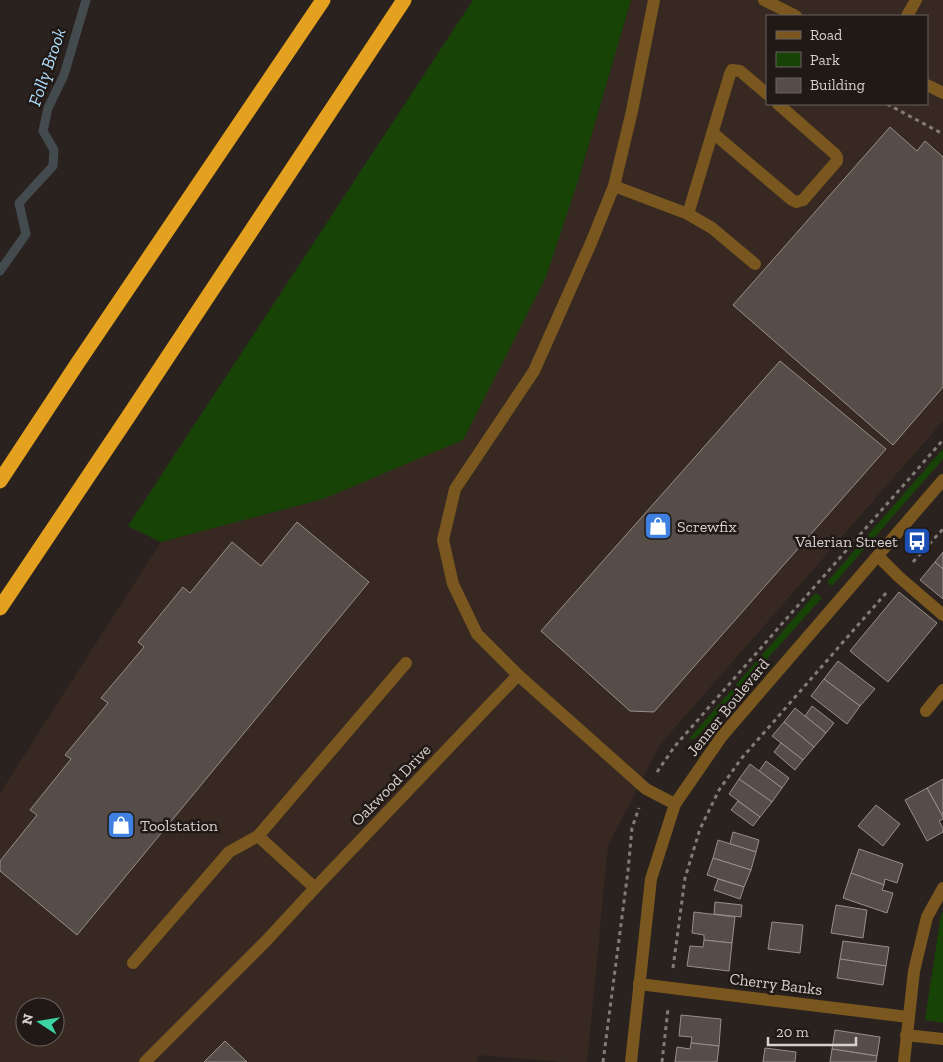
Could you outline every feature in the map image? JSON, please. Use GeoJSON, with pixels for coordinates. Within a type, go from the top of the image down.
{"type":"FeatureCollection","features":[{"type":"Feature","properties":{"kind":"highway"},"geometry":{"type":"LineString","coordinates":[[0,481],[323,0]]}},
{"type":"Feature","properties":{"kind":"highway"},"geometry":{"type":"LineString","coordinates":[[0,608],[404,0]]}},
{"type":"Feature","properties":{"kind":"street"},"geometry":{"type":"LineString","coordinates":[[654,0],[632,111],[614,186],[591,243],[534,371],[455,488],[443,540],[454,584],[476,634],[518,675],[646,789],[675,804]]}},
{"type":"Feature","properties":{"kind":"street"},"geometry":{"type":"LineString","coordinates":[[764,0],[794,15]]}},
{"type":"Feature","properties":{"kind":"street"},"geometry":{"type":"LineString","coordinates":[[908,15],[916,0]]}},
{"type":"Feature","properties":{"kind":"street"},"geometry":{"type":"LineString","coordinates":[[688,214],[732,70],[740,71],[766,93]]}},
{"type":"Feature","properties":{"kind":"street"},"geometry":{"type":"LineString","coordinates":[[928,86],[943,93]]}},
{"type":"Feature","properties":{"kind":"street"},"geometry":{"type":"LineString","coordinates":[[713,133],[792,200],[800,202],[804,200],[837,159],[835,154],[779,105]]}},
{"type":"Feature","properties":{"kind":"street"},"geometry":{"type":"LineString","coordinates":[[614,186],[688,214],[712,228],[755,264]]}},
{"type":"Feature","properties":{"kind":"street","name":"Jenner Boulevard"},"geometry":{"type":"LineString","coordinates":[[631,1062],[651,879],[675,804],[722,736],[943,480]]}},
{"type":"Feature","properties":{"kind":"street"},"geometry":{"type":"LineString","coordinates":[[878,556],[943,615]]}},
{"type":"Feature","properties":{"kind":"street"},"geometry":{"type":"LineString","coordinates":[[133,964],[229,852],[258,836],[406,663]]}},
{"type":"Feature","properties":{"kind":"street","name":"Oakwood Drive"},"geometry":{"type":"LineString","coordinates":[[145,1062],[266,941],[518,675]]}},
{"type":"Feature","properties":{"kind":"street"},"geometry":{"type":"LineString","coordinates":[[926,711],[943,690]]}},
{"type":"Feature","properties":{"kind":"street"},"geometry":{"type":"LineString","coordinates":[[258,836],[315,888]]}},
{"type":"Feature","properties":{"kind":"street"},"geometry":{"type":"LineString","coordinates":[[904,1062],[914,971],[927,917],[943,888]]}},
{"type":"Feature","properties":{"kind":"street","name":"Cherry Banks"},"geometry":{"type":"LineString","coordinates":[[639,984],[908,1017]]}},
{"type":"Feature","properties":{"kind":"street"},"geometry":{"type":"LineString","coordinates":[[906,1035],[943,1040]]}},
{"type":"Feature","properties":{"kind":"path"},"geometry":{"type":"LineString","coordinates":[[889,105],[943,134]]}},
{"type":"Feature","properties":{"kind":"path"},"geometry":{"type":"LineString","coordinates":[[662,1062],[685,878],[700,828],[719,790],[741,758],[943,529]]}},
{"type":"Feature","properties":{"kind":"shaded area"},"geometry":{"type":"Polygon","coordinates":[[[631,0],[943,0],[943,421],[659,746],[608,846],[587,1062],[563,1062],[478,1055],[477,1062],[0,1062],[0,793],[161,542],[323,499],[578,181],[631,0]]]}},
{"type":"Feature","properties":{"kind":"green space"},"geometry":{"type":"Polygon","coordinates":[[[473,0],[631,0],[578,181],[546,277],[463,440],[323,499],[161,542],[128,526],[473,0]]]}},
{"type":"Feature","properties":{"kind":"green space"},"geometry":{"type":"Polygon","coordinates":[[[943,449],[943,459],[832,586],[827,582],[943,449]]]}},
{"type":"Feature","properties":{"kind":"green space"},"geometry":{"type":"Polygon","coordinates":[[[816,593],[822,598],[696,738],[688,740],[816,593]]]}},
{"type":"Feature","properties":{"kind":"green space"},"geometry":{"type":"Polygon","coordinates":[[[943,911],[943,1023],[925,1020],[943,911]]]}},
{"type":"Feature","properties":{"kind":"building"},"geometry":{"type":"Polygon","coordinates":[[[890,127],[917,151],[925,141],[943,157],[943,387],[893,445],[733,305],[890,127]]]}},
{"type":"Feature","properties":{"kind":"building"},"geometry":{"type":"Polygon","coordinates":[[[780,361],[886,449],[654,712],[630,711],[541,631],[780,361]]]}},
{"type":"Feature","properties":{"kind":"building"},"geometry":{"type":"Polygon","coordinates":[[[297,522],[369,582],[77,935],[0,871],[0,861],[37,815],[30,810],[71,759],[65,755],[108,703],[101,698],[144,647],[138,642],[183,587],[190,593],[232,542],[261,566],[297,522]]]}},
{"type":"Feature","properties":{"kind":"building"},"geometry":{"type":"Polygon","coordinates":[[[943,552],[943,569],[935,562],[943,552]]]}},
{"type":"Feature","properties":{"kind":"building"},"geometry":{"type":"Polygon","coordinates":[[[935,562],[943,569],[943,599],[920,580],[935,562]]]}},
{"type":"Feature","properties":{"kind":"building"},"geometry":{"type":"Polygon","coordinates":[[[899,592],[937,623],[888,682],[850,651],[899,592]]]}},
{"type":"Feature","properties":{"kind":"building"},"geometry":{"type":"Polygon","coordinates":[[[838,661],[875,689],[860,706],[824,679],[838,661]]]}},
{"type":"Feature","properties":{"kind":"building"},"geometry":{"type":"Polygon","coordinates":[[[824,679],[860,706],[847,724],[811,696],[824,679]]]}},
{"type":"Feature","properties":{"kind":"building"},"geometry":{"type":"Polygon","coordinates":[[[812,706],[834,723],[826,733],[805,716],[812,706]]]}},
{"type":"Feature","properties":{"kind":"building"},"geometry":{"type":"Polygon","coordinates":[[[795,708],[826,733],[814,747],[784,722],[795,708]]]}},
{"type":"Feature","properties":{"kind":"building"},"geometry":{"type":"Polygon","coordinates":[[[784,722],[814,747],[803,760],[772,736],[784,722]]]}},
{"type":"Feature","properties":{"kind":"building"},"geometry":{"type":"Polygon","coordinates":[[[781,743],[803,760],[795,770],[774,752],[781,743]]]}},
{"type":"Feature","properties":{"kind":"building"},"geometry":{"type":"Polygon","coordinates":[[[766,761],[789,778],[782,788],[759,771],[766,761]]]}},
{"type":"Feature","properties":{"kind":"building"},"geometry":{"type":"Polygon","coordinates":[[[750,764],[782,788],[772,802],[739,779],[750,764]]]}},
{"type":"Feature","properties":{"kind":"building"},"geometry":{"type":"Polygon","coordinates":[[[739,779],[772,802],[760,817],[729,794],[739,779]]]}},
{"type":"Feature","properties":{"kind":"building"},"geometry":{"type":"Polygon","coordinates":[[[943,779],[943,817],[927,788],[943,779]]]}},
{"type":"Feature","properties":{"kind":"building"},"geometry":{"type":"Polygon","coordinates":[[[927,788],[943,817],[939,821],[943,832],[927,841],[905,800],[927,788]]]}},
{"type":"Feature","properties":{"kind":"building"},"geometry":{"type":"Polygon","coordinates":[[[738,801],[760,817],[753,826],[731,810],[738,801]]]}},
{"type":"Feature","properties":{"kind":"building"},"geometry":{"type":"Polygon","coordinates":[[[876,805],[900,824],[883,846],[858,826],[876,805]]]}},
{"type":"Feature","properties":{"kind":"building"},"geometry":{"type":"Polygon","coordinates":[[[733,832],[759,840],[756,852],[730,844],[733,832]]]}},
{"type":"Feature","properties":{"kind":"building"},"geometry":{"type":"Polygon","coordinates":[[[718,840],[756,852],[751,870],[713,858],[718,840]]]}},
{"type":"Feature","properties":{"kind":"building"},"geometry":{"type":"Polygon","coordinates":[[[859,849],[903,864],[897,883],[885,879],[884,885],[851,873],[859,849]]]}},
{"type":"Feature","properties":{"kind":"building"},"geometry":{"type":"Polygon","coordinates":[[[713,858],[751,870],[744,887],[707,875],[713,858]]]}},
{"type":"Feature","properties":{"kind":"building"},"geometry":{"type":"Polygon","coordinates":[[[851,873],[884,885],[882,890],[893,893],[887,913],[843,898],[851,873]]]}},
{"type":"Feature","properties":{"kind":"building"},"geometry":{"type":"Polygon","coordinates":[[[718,879],[744,887],[740,899],[714,890],[718,879]]]}},
{"type":"Feature","properties":{"kind":"building"},"geometry":{"type":"Polygon","coordinates":[[[715,902],[742,905],[741,917],[714,914],[715,902]]]}},
{"type":"Feature","properties":{"kind":"building"},"geometry":{"type":"Polygon","coordinates":[[[836,905],[867,910],[863,938],[831,933],[836,905]]]}},
{"type":"Feature","properties":{"kind":"building"},"geometry":{"type":"Polygon","coordinates":[[[694,912],[735,917],[732,943],[704,940],[704,935],[692,933],[694,912]]]}},
{"type":"Feature","properties":{"kind":"building"},"geometry":{"type":"Polygon","coordinates":[[[772,922],[803,925],[800,953],[768,949],[772,922]]]}},
{"type":"Feature","properties":{"kind":"building"},"geometry":{"type":"Polygon","coordinates":[[[704,940],[732,943],[729,971],[687,966],[690,946],[703,947],[704,940]]]}},
{"type":"Feature","properties":{"kind":"building"},"geometry":{"type":"Polygon","coordinates":[[[843,941],[889,947],[886,966],[840,959],[843,941]]]}},
{"type":"Feature","properties":{"kind":"building"},"geometry":{"type":"Polygon","coordinates":[[[840,959],[886,966],[883,985],[837,978],[840,959]]]}},
{"type":"Feature","properties":{"kind":"building"},"geometry":{"type":"Polygon","coordinates":[[[681,1015],[721,1019],[719,1046],[691,1043],[692,1037],[679,1036],[681,1015]]]}},
{"type":"Feature","properties":{"kind":"building"},"geometry":{"type":"Polygon","coordinates":[[[835,1030],[880,1037],[877,1056],[832,1049],[835,1030]]]}},
{"type":"Feature","properties":{"kind":"building"},"geometry":{"type":"Polygon","coordinates":[[[225,1041],[247,1062],[204,1062],[225,1041]]]}},
{"type":"Feature","properties":{"kind":"building"},"geometry":{"type":"Polygon","coordinates":[[[691,1043],[719,1046],[717,1062],[675,1062],[677,1047],[690,1049],[691,1043]]]}},
{"type":"Feature","properties":{"kind":"building"},"geometry":{"type":"Polygon","coordinates":[[[765,1048],[796,1052],[795,1062],[763,1062],[765,1048]]]}},
{"type":"Feature","properties":{"kind":"building"},"geometry":{"type":"Polygon","coordinates":[[[832,1049],[877,1056],[876,1062],[830,1062],[832,1049]]]}},
{"type":"Feature","properties":{"kind":"waterway","name":"Folly Brook"},"geometry":{"type":"LineString","coordinates":[[0,271],[26,234],[19,203],[53,166],[54,150],[43,131],[48,108],[64,75],[86,0]]}},
{"type":"Feature","properties":{"kind":"place","name":"Screwfix"},"geometry":{"type":"Point","coordinates":[658,526]}},
{"type":"Feature","properties":{"kind":"place","name":"Valerian Street"},"geometry":{"type":"Point","coordinates":[917,541]}},
{"type":"Feature","properties":{"kind":"place","name":"Toolstation"},"geometry":{"type":"Point","coordinates":[121,825]}}]}
